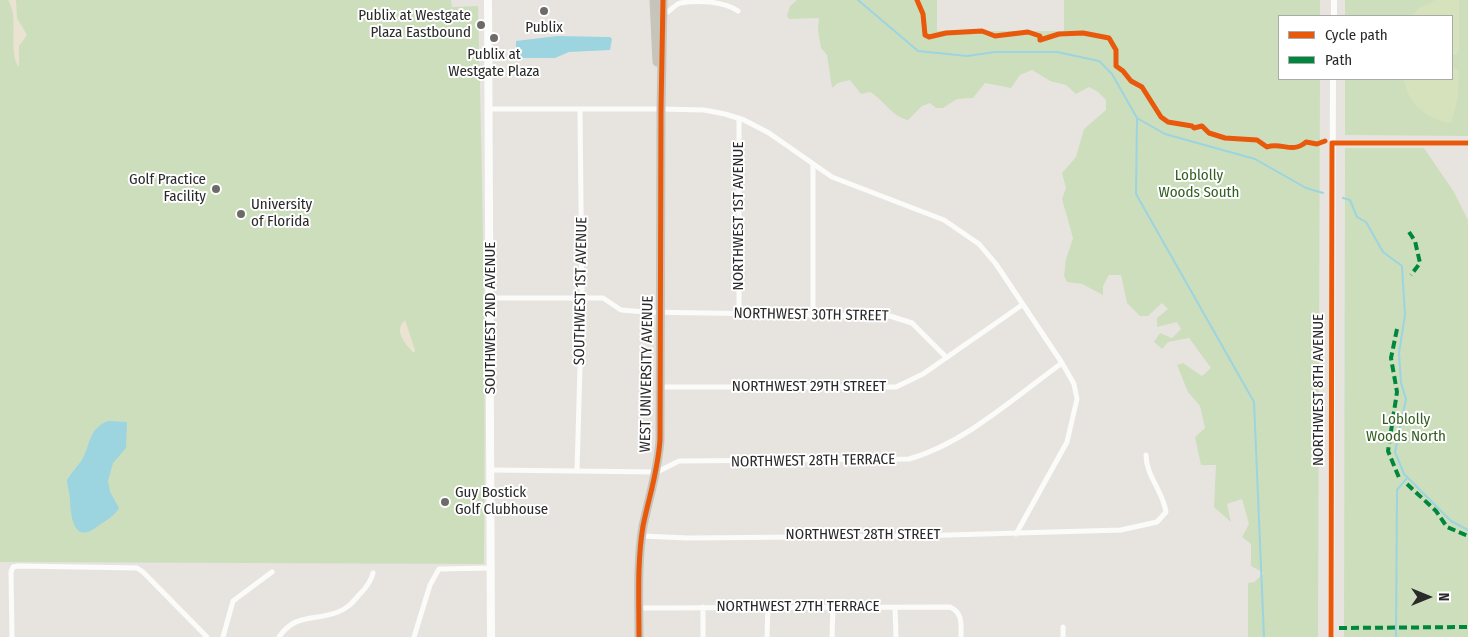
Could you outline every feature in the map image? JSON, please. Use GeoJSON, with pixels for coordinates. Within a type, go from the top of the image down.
{"type":"FeatureCollection","features":[{"type":"Feature","properties":{"kind":"highway"},"geometry":{"type":"LineString","coordinates":[[656,0],[658,8],[663,15]]}},
{"type":"Feature","properties":{"kind":"main road","name":"SOUTHWEST 2ND AVENUE"},"geometry":{"type":"LineString","coordinates":[[488,0],[492,470],[491,637]]}},
{"type":"Feature","properties":{"kind":"main road","name":"WEST UNIVERSITY AVENUE"},"geometry":{"type":"LineString","coordinates":[[656,0],[660,109]]}},
{"type":"Feature","properties":{"kind":"main road","name":"WEST UNIVERSITY AVENUE"},"geometry":{"type":"LineString","coordinates":[[639,637],[642,536],[657,472],[660,440],[660,109],[663,0]]}},
{"type":"Feature","properties":{"kind":"street"},"geometry":{"type":"LineString","coordinates":[[676,0],[683,2],[714,1],[727,4],[738,11]]}},
{"type":"Feature","properties":{"kind":"street"},"geometry":{"type":"LineString","coordinates":[[1334,0],[1334,15]]}},
{"type":"Feature","properties":{"kind":"street"},"geometry":{"type":"LineString","coordinates":[[663,15],[683,2]]}},
{"type":"Feature","properties":{"kind":"street","name":"NORTHWEST 8TH AVENUE"},"geometry":{"type":"LineString","coordinates":[[1331,637],[1333,80]]}},
{"type":"Feature","properties":{"kind":"street"},"geometry":{"type":"LineString","coordinates":[[489,109],[580,111],[704,110],[739,118],[770,133],[832,177],[944,220],[979,244],[996,264],[1062,363],[1074,384],[1077,399],[1071,434],[1016,534]]}},
{"type":"Feature","properties":{"kind":"street","name":"SOUTHWEST 1ST AVENUE"},"geometry":{"type":"LineString","coordinates":[[577,472],[582,297],[580,111]]}},
{"type":"Feature","properties":{"kind":"street","name":"NORTHWEST 1ST AVENUE"},"geometry":{"type":"LineString","coordinates":[[739,118],[739,313]]}},
{"type":"Feature","properties":{"kind":"street"},"geometry":{"type":"LineString","coordinates":[[1332,143],[1468,143]]}},
{"type":"Feature","properties":{"kind":"street"},"geometry":{"type":"LineString","coordinates":[[813,165],[813,314]]}},
{"type":"Feature","properties":{"kind":"street","name":"NORTHWEST 30TH STREET"},"geometry":{"type":"LineString","coordinates":[[491,298],[603,298],[621,310],[660,312],[813,314],[899,318],[912,323],[946,357]]}},
{"type":"Feature","properties":{"kind":"street","name":"NORTHWEST 29TH STREET"},"geometry":{"type":"LineString","coordinates":[[660,387],[888,388],[912,381],[1022,305]]}},
{"type":"Feature","properties":{"kind":"street","name":"NORTHWEST 28TH TERRACE"},"geometry":{"type":"LineString","coordinates":[[657,472],[679,461],[909,459],[929,453],[954,441],[1062,363]]}},
{"type":"Feature","properties":{"kind":"street","name":"NORTHWEST 28TH STREET"},"geometry":{"type":"LineString","coordinates":[[642,536],[688,538],[1016,534],[1121,530],[1157,522],[1166,512],[1146,466],[1146,455]]}},
{"type":"Feature","properties":{"kind":"street"},"geometry":{"type":"LineString","coordinates":[[492,470],[657,472]]}},
{"type":"Feature","properties":{"kind":"street"},"geometry":{"type":"LineString","coordinates":[[12,637],[13,567],[137,568],[207,637]]}},
{"type":"Feature","properties":{"kind":"street"},"geometry":{"type":"LineString","coordinates":[[414,637],[430,585],[439,569],[492,568]]}},
{"type":"Feature","properties":{"kind":"street"},"geometry":{"type":"LineString","coordinates":[[223,637],[233,601],[272,572]]}},
{"type":"Feature","properties":{"kind":"street"},"geometry":{"type":"LineString","coordinates":[[279,637],[291,624],[310,616],[331,614],[342,610],[364,591],[371,582],[373,573]]}},
{"type":"Feature","properties":{"kind":"street"},"geometry":{"type":"LineString","coordinates":[[767,637],[768,606]]}},
{"type":"Feature","properties":{"kind":"street","name":"NORTHWEST 27TH TERRACE"},"geometry":{"type":"LineString","coordinates":[[639,608],[768,606],[895,608],[950,606],[956,610],[961,619],[961,637]]}},
{"type":"Feature","properties":{"kind":"street"},"geometry":{"type":"LineString","coordinates":[[703,607],[703,637]]}},
{"type":"Feature","properties":{"kind":"street"},"geometry":{"type":"LineString","coordinates":[[832,608],[832,637]]}},
{"type":"Feature","properties":{"kind":"street"},"geometry":{"type":"LineString","coordinates":[[895,608],[896,637]]}},
{"type":"Feature","properties":{"kind":"street"},"geometry":{"type":"LineString","coordinates":[[1063,627],[1063,637]]}},
{"type":"Feature","properties":{"kind":"green space","name":"University of Florida"},"geometry":{"type":"Polygon","coordinates":[[[0,0],[451,0],[452,7],[478,6],[484,285],[484,564],[0,562],[0,0]]]}},
{"type":"Feature","properties":{"kind":"green space","name":"Loblolly Woods South"},"geometry":{"type":"Polygon","coordinates":[[[797,0],[937,0],[937,31],[1064,31],[1064,0],[1320,0],[1320,15],[1278,15],[1278,80],[1320,80],[1318,637],[1248,637],[1248,583],[1254,582],[1264,573],[1251,566],[1251,544],[1242,537],[1249,524],[1242,499],[1227,504],[1231,522],[1214,507],[1216,465],[1201,465],[1195,437],[1205,428],[1200,406],[1188,392],[1177,365],[1183,363],[1202,376],[1211,368],[1189,338],[1168,342],[1162,349],[1154,342],[1160,333],[1172,338],[1181,329],[1177,322],[1157,327],[1157,318],[1168,309],[1162,303],[1148,316],[1140,316],[1127,303],[1121,275],[1109,275],[1103,286],[1103,295],[1082,284],[1067,282],[1064,276],[1066,259],[1073,238],[1062,199],[1066,188],[1062,173],[1076,157],[1084,129],[1106,110],[1106,100],[1089,87],[1076,94],[1066,85],[1050,81],[1032,70],[1020,75],[1011,88],[985,83],[973,98],[957,99],[943,108],[936,108],[930,103],[922,106],[908,120],[892,112],[870,92],[861,94],[850,80],[838,83],[832,88],[827,55],[821,48],[818,30],[819,18],[789,19],[787,16],[790,6],[797,0]]]}},
{"type":"Feature","properties":{"kind":"green space"},"geometry":{"type":"Polygon","coordinates":[[[1345,0],[1468,0],[1468,136],[1345,135],[1345,80],[1453,80],[1453,15],[1345,15],[1345,0]]]}},
{"type":"Feature","properties":{"kind":"green space"},"geometry":{"type":"Polygon","coordinates":[[[1435,0],[1459,0],[1459,51],[1456,55],[1453,55],[1453,15],[1412,15],[1419,8],[1435,0]]]}},
{"type":"Feature","properties":{"kind":"green space"},"geometry":{"type":"Polygon","coordinates":[[[1453,67],[1459,70],[1458,98],[1451,123],[1426,114],[1414,103],[1404,80],[1453,80],[1453,67]]]}},
{"type":"Feature","properties":{"kind":"green space","name":"Loblolly Woods North"},"geometry":{"type":"Polygon","coordinates":[[[1345,148],[1424,148],[1454,192],[1468,220],[1468,637],[1344,637],[1345,148]]]}},
{"type":"Feature","properties":{"kind":"sand"},"geometry":{"type":"Polygon","coordinates":[[[8,0],[16,0],[17,18],[27,35],[19,46],[19,67],[14,53],[13,16],[8,0]]]}},
{"type":"Feature","properties":{"kind":"sand"},"geometry":{"type":"Polygon","coordinates":[[[405,320],[415,350],[414,353],[404,341],[400,332],[400,328],[405,320]]]}},
{"type":"Feature","properties":{"kind":"water"},"geometry":{"type":"Polygon","coordinates":[[[557,36],[610,37],[612,39],[610,50],[569,52],[555,58],[516,58],[516,41],[557,36]]]}},
{"type":"Feature","properties":{"kind":"water"},"geometry":{"type":"Polygon","coordinates":[[[108,421],[127,422],[126,448],[113,463],[108,481],[110,492],[119,508],[110,518],[90,531],[79,531],[75,527],[71,514],[67,480],[82,460],[93,433],[108,421]]]}},
{"type":"Feature","properties":{"kind":"waterway"},"geometry":{"type":"LineString","coordinates":[[858,0],[918,51],[967,56],[995,52],[1057,52],[1099,61],[1112,74],[1137,118],[1165,134],[1255,159],[1306,188],[1323,193]]}},
{"type":"Feature","properties":{"kind":"waterway"},"geometry":{"type":"LineString","coordinates":[[1137,118],[1136,194],[1254,402],[1264,637]]}},
{"type":"Feature","properties":{"kind":"waterway"},"geometry":{"type":"LineString","coordinates":[[1343,198],[1350,200],[1357,217],[1366,222],[1383,252],[1402,266],[1405,315],[1399,353],[1401,383],[1406,399],[1395,452],[1404,474],[1451,521],[1468,530]]}},
{"type":"Feature","properties":{"kind":"waterway"},"geometry":{"type":"LineString","coordinates":[[1396,637],[1397,490],[1407,478]]}},
{"type":"Feature","properties":{"kind":"marked path"},"geometry":{"type":"LineString","coordinates":[[1409,232],[1415,241],[1420,263],[1411,275]]}},
{"type":"Feature","properties":{"kind":"marked path"},"geometry":{"type":"LineString","coordinates":[[1397,329],[1391,358],[1397,392],[1388,451],[1400,480]]}},
{"type":"Feature","properties":{"kind":"marked path"},"geometry":{"type":"LineString","coordinates":[[1407,484],[1436,511],[1447,527],[1468,536]]}},
{"type":"Feature","properties":{"kind":"marked path"},"geometry":{"type":"LineString","coordinates":[[1339,628],[1468,627]]}},
{"type":"Feature","properties":{"kind":"cycle path"},"geometry":{"type":"LineString","coordinates":[[639,637],[641,540],[660,440],[663,0]]}},
{"type":"Feature","properties":{"kind":"cycle path"},"geometry":{"type":"LineString","coordinates":[[917,0],[923,14],[925,35],[929,37],[946,33],[982,31],[995,36],[1028,32],[1040,36],[1040,40],[1059,34],[1083,33],[1109,38],[1116,50],[1116,66],[1131,81],[1142,87],[1161,117],[1168,122],[1194,128],[1202,126],[1209,133],[1225,138],[1257,140],[1267,147],[1292,148],[1306,142],[1317,144],[1325,141]]}},
{"type":"Feature","properties":{"kind":"cycle path"},"geometry":{"type":"LineString","coordinates":[[1331,637],[1332,143],[1468,143]]}},
{"type":"Feature","properties":{"kind":"place","name":"Publix"},"geometry":{"type":"Point","coordinates":[544,11]}},
{"type":"Feature","properties":{"kind":"place","name":"Publix at Westgate Plaza Eastbound"},"geometry":{"type":"Point","coordinates":[481,25]}},
{"type":"Feature","properties":{"kind":"place","name":"Publix at Westgate Plaza"},"geometry":{"type":"Point","coordinates":[494,38]}},
{"type":"Feature","properties":{"kind":"place","name":"Golf Practice Facility"},"geometry":{"type":"Point","coordinates":[216,189]}},
{"type":"Feature","properties":{"kind":"place","name":"University of Florida"},"geometry":{"type":"Point","coordinates":[241,214]}},
{"type":"Feature","properties":{"kind":"place","name":"Guy Bostick Golf Clubhouse"},"geometry":{"type":"Point","coordinates":[445,502]}}]}
